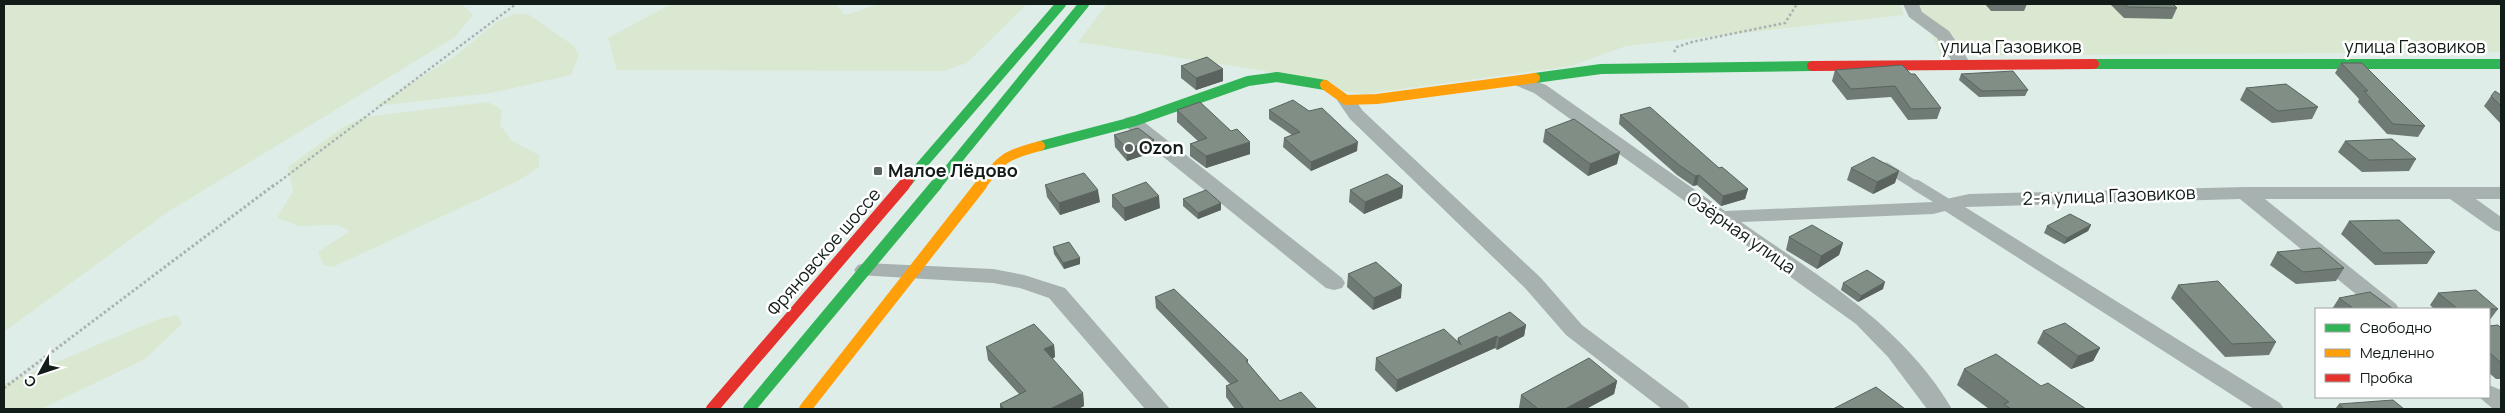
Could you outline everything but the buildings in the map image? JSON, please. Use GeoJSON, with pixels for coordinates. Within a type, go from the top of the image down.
{"type":"FeatureCollection","features":[{"type":"Feature","properties":{"kind":"street","name":"Фряновское шоссе"},"geometry":{"type":"LineString","coordinates":[[712,409],[1061,4]]}},
{"type":"Feature","properties":{"kind":"street"},"geometry":{"type":"LineString","coordinates":[[749,409],[988,123],[1084,4]]}},
{"type":"Feature","properties":{"kind":"street"},"geometry":{"type":"LineString","coordinates":[[1911,4],[1915,14],[1943,35],[1962,64]]}},
{"type":"Feature","properties":{"kind":"street","name":"улица Газовиков"},"geometry":{"type":"LineString","coordinates":[[1346,100],[1377,99],[1600,69],[1962,64],[2501,64]]}},
{"type":"Feature","properties":{"kind":"street"},"geometry":{"type":"LineString","coordinates":[[805,409],[995,167],[1011,153],[1132,122],[1248,82],[1277,77],[1324,85],[1346,100],[1356,116],[1533,283],[1574,330],[1678,409]]}},
{"type":"Feature","properties":{"kind":"street","name":"Озёрная улица"},"geometry":{"type":"LineString","coordinates":[[1521,81],[1540,89],[1717,217],[1864,319],[1896,351],[1940,409]]}},
{"type":"Feature","properties":{"kind":"street"},"geometry":{"type":"LineString","coordinates":[[1132,122],[1334,283]]}},
{"type":"Feature","properties":{"kind":"street"},"geometry":{"type":"LineString","coordinates":[[2245,193],[2387,308]]}},
{"type":"Feature","properties":{"kind":"street","name":"2-я улица Газовиков"},"geometry":{"type":"LineString","coordinates":[[1717,217],[1934,208],[1969,200],[2245,193],[2501,193]]}},
{"type":"Feature","properties":{"kind":"street"},"geometry":{"type":"LineString","coordinates":[[2455,193],[2501,226]]}},
{"type":"Feature","properties":{"kind":"street"},"geometry":{"type":"LineString","coordinates":[[1947,204],[2272,409]]}},
{"type":"Feature","properties":{"kind":"street"},"geometry":{"type":"LineString","coordinates":[[864,270],[993,276],[1024,282],[1057,293],[1158,409]]}},
{"type":"Feature","properties":{"kind":"street"},"geometry":{"type":"LineString","coordinates":[[2490,394],[2501,403]]}},
{"type":"Feature","properties":{"kind":"lane"},"geometry":{"type":"LineString","coordinates":[[1880,164],[1947,204]]}},
{"type":"Feature","properties":{"kind":"path"},"geometry":{"type":"LineString","coordinates":[[4,388],[516,4]]}},
{"type":"Feature","properties":{"kind":"path"},"geometry":{"type":"LineString","coordinates":[[1666,67],[1677,47],[1785,23],[1797,4]]}},
{"type":"Feature","properties":{"kind":"green space"},"geometry":{"type":"Polygon","coordinates":[[[4,4],[462,4],[473,15],[455,37],[168,212],[4,332],[4,4]]]}},
{"type":"Feature","properties":{"kind":"green space"},"geometry":{"type":"Polygon","coordinates":[[[671,4],[836,4],[845,15],[880,4],[1027,4],[967,63],[943,71],[617,70],[608,38],[671,4]]]}},
{"type":"Feature","properties":{"kind":"green space"},"geometry":{"type":"Polygon","coordinates":[[[1107,4],[1900,4],[1904,15],[1626,46],[1571,66],[1365,94],[1308,86],[1265,71],[1078,42],[1107,4]]]}},
{"type":"Feature","properties":{"kind":"green space"},"geometry":{"type":"Polygon","coordinates":[[[1919,4],[2501,4],[2501,52],[1941,56],[1919,4]]]}},
{"type":"Feature","properties":{"kind":"green space"},"geometry":{"type":"Polygon","coordinates":[[[515,14],[528,14],[574,46],[579,55],[571,75],[491,93],[375,106],[455,56],[498,21],[515,14]]]}},
{"type":"Feature","properties":{"kind":"green space"},"geometry":{"type":"Polygon","coordinates":[[[488,102],[502,110],[500,125],[512,141],[539,155],[539,167],[518,181],[333,267],[324,265],[318,252],[350,231],[337,225],[299,226],[277,218],[293,191],[288,167],[343,127],[365,117],[488,102]]]}},
{"type":"Feature","properties":{"kind":"green space"},"geometry":{"type":"Polygon","coordinates":[[[177,315],[182,324],[145,359],[41,409],[4,409],[4,384],[159,319],[177,315]]]}},
{"type":"Feature","properties":{"kind":"traffic: fast"},"geometry":{"type":"LineString","coordinates":[[908,181],[1061,4]]}},
{"type":"Feature","properties":{"kind":"traffic: fast"},"geometry":{"type":"LineString","coordinates":[[749,409],[988,123],[1084,4]]}},
{"type":"Feature","properties":{"kind":"traffic: fast"},"geometry":{"type":"LineString","coordinates":[[2094,64],[2501,64]]}},
{"type":"Feature","properties":{"kind":"traffic: fast"},"geometry":{"type":"LineString","coordinates":[[1535,78],[1601,69],[1812,66]]}},
{"type":"Feature","properties":{"kind":"traffic: fast"},"geometry":{"type":"LineString","coordinates":[[1040,146],[1132,122],[1248,81],[1277,77],[1325,85]]}},
{"type":"Feature","properties":{"kind":"traffic: slow"},"geometry":{"type":"LineString","coordinates":[[1325,85],[1346,100],[1377,99],[1535,78]]}},
{"type":"Feature","properties":{"kind":"traffic: slow"},"geometry":{"type":"LineString","coordinates":[[805,409],[995,167],[1011,153],[1040,146]]}},
{"type":"Feature","properties":{"kind":"traffic: jam"},"geometry":{"type":"LineString","coordinates":[[1812,66],[2094,64]]}},
{"type":"Feature","properties":{"kind":"traffic: jam"},"geometry":{"type":"LineString","coordinates":[[712,409],[908,181]]}},
{"type":"Feature","properties":{"kind":"place","name":"Ozon"},"geometry":{"type":"Point","coordinates":[1129,148]}},
{"type":"Feature","properties":{"kind":"place","name":"Малое Лёдово"},"geometry":{"type":"Point","coordinates":[878,171]}}]}
